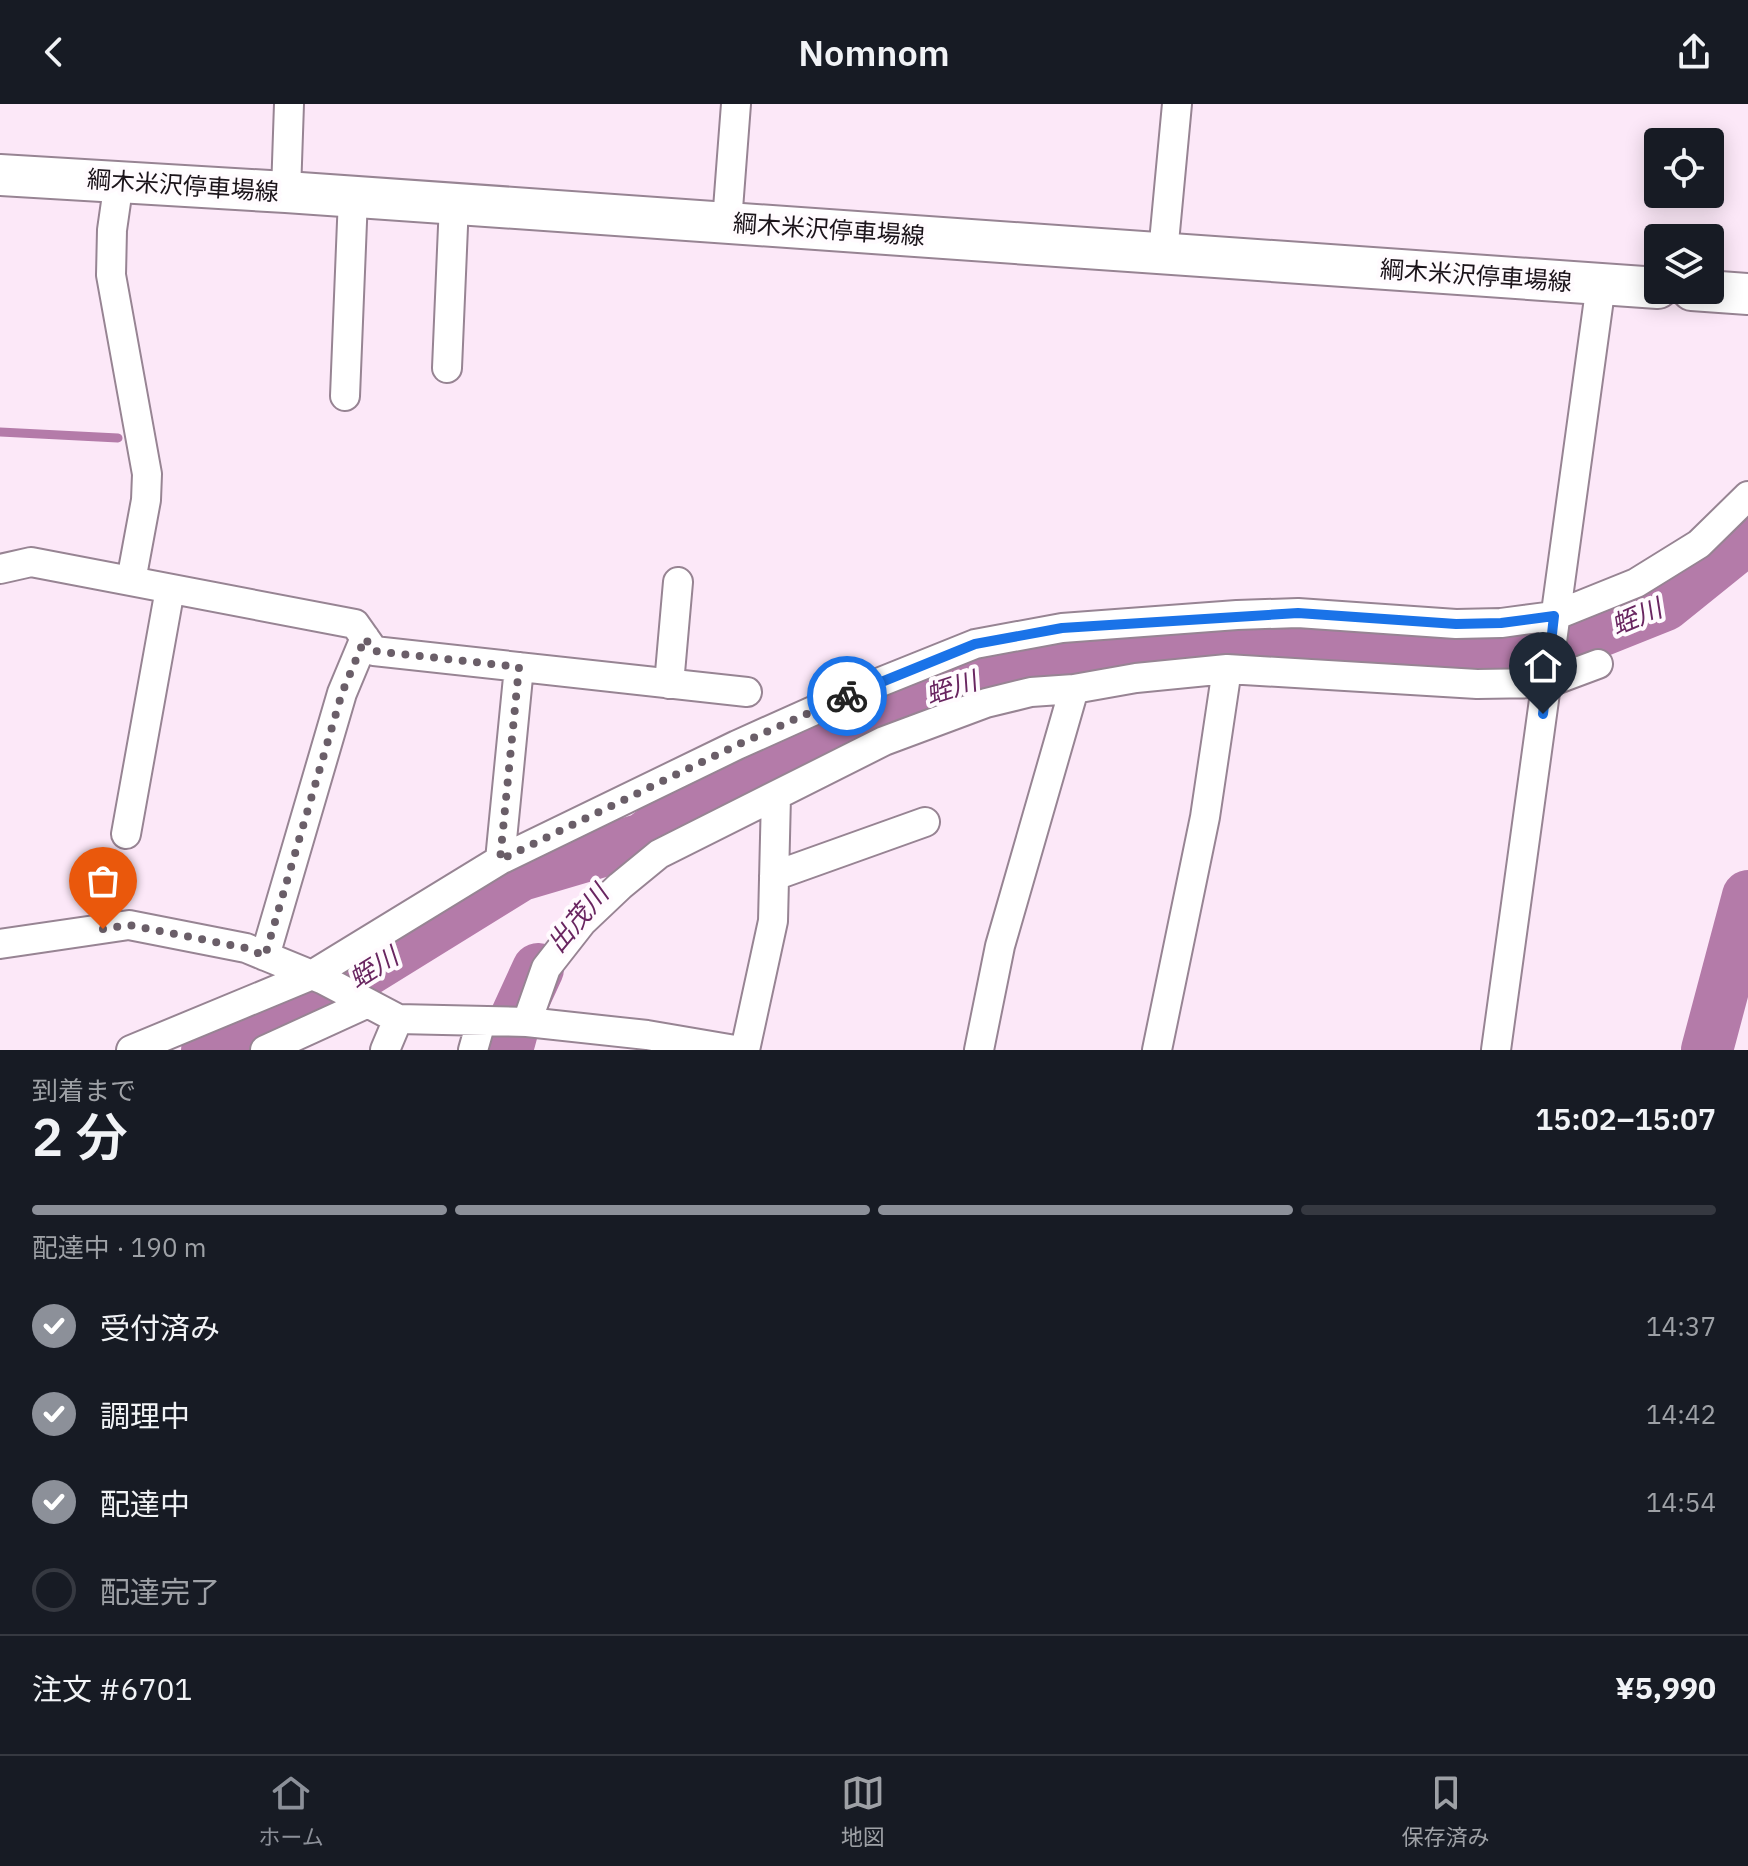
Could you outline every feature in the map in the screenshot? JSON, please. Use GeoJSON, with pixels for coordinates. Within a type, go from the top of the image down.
{"type":"FeatureCollection","features":[{"type":"Feature","properties":{"kind":"main road","name":"綱木米沢停車場線"},"geometry":{"type":"LineString","coordinates":[[0,175],[454,203],[1644,287]]}},
{"type":"Feature","properties":{"kind":"main road"},"geometry":{"type":"LineString","coordinates":[[1724,292],[1748,294]]}},
{"type":"Feature","properties":{"kind":"street"},"geometry":{"type":"LineString","coordinates":[[286,192],[289,104]]}},
{"type":"Feature","properties":{"kind":"street"},"geometry":{"type":"LineString","coordinates":[[727,222],[736,104]]}},
{"type":"Feature","properties":{"kind":"street"},"geometry":{"type":"LineString","coordinates":[[1163,253],[1177,104]]}},
{"type":"Feature","properties":{"kind":"street"},"geometry":{"type":"LineString","coordinates":[[119,181],[112,230],[111,275],[147,474],[146,500],[131,581]]}},
{"type":"Feature","properties":{"kind":"street"},"geometry":{"type":"LineString","coordinates":[[345,396],[353,197]]}},
{"type":"Feature","properties":{"kind":"street"},"geometry":{"type":"LineString","coordinates":[[447,368],[454,203]]}},
{"type":"Feature","properties":{"kind":"street"},"geometry":{"type":"LineString","coordinates":[[1496,1050],[1601,284]]}},
{"type":"Feature","properties":{"kind":"street"},"geometry":{"type":"LineString","coordinates":[[131,1050],[318,978],[500,860],[853,693],[975,644],[1062,628],[1237,615],[1298,613],[1456,624],[1554,622],[1636,583],[1699,544],[1748,496]]}},
{"type":"Feature","properties":{"kind":"street"},"geometry":{"type":"LineString","coordinates":[[0,569],[31,562],[355,624],[374,651],[747,692]]}},
{"type":"Feature","properties":{"kind":"street"},"geometry":{"type":"LineString","coordinates":[[669,684],[678,582]]}},
{"type":"Feature","properties":{"kind":"street"},"geometry":{"type":"LineString","coordinates":[[126,834],[170,589]]}},
{"type":"Feature","properties":{"kind":"street"},"geometry":{"type":"LineString","coordinates":[[265,956],[342,693],[365,638]]}},
{"type":"Feature","properties":{"kind":"street"},"geometry":{"type":"LineString","coordinates":[[473,1050],[504,1021],[582,922],[659,854],[884,741],[986,703],[1031,692],[1227,669],[1477,684],[1548,677],[1598,664]]}},
{"type":"Feature","properties":{"kind":"street"},"geometry":{"type":"LineString","coordinates":[[500,860],[519,667]]}},
{"type":"Feature","properties":{"kind":"street"},"geometry":{"type":"LineString","coordinates":[[1157,1050],[1205,817],[1227,669]]}},
{"type":"Feature","properties":{"kind":"street"},"geometry":{"type":"LineString","coordinates":[[979,1050],[1000,946],[1074,689]]}},
{"type":"Feature","properties":{"kind":"street"},"geometry":{"type":"LineString","coordinates":[[745,1050],[773,921],[776,796]]}},
{"type":"Feature","properties":{"kind":"street"},"geometry":{"type":"LineString","coordinates":[[774,876],[925,822]]}},
{"type":"Feature","properties":{"kind":"street"},"geometry":{"type":"LineString","coordinates":[[0,944],[129,925],[246,948],[318,978],[398,1019],[504,1021],[646,1042],[735,1050]]}},
{"type":"Feature","properties":{"kind":"street"},"geometry":{"type":"LineString","coordinates":[[265,1050],[361,1000]]}},
{"type":"Feature","properties":{"kind":"street"},"geometry":{"type":"LineString","coordinates":[[385,1050],[398,1019]]}},
{"type":"Feature","properties":{"kind":"waterway"},"geometry":{"type":"LineString","coordinates":[[0,432],[118,438]]}},
{"type":"Feature","properties":{"kind":"waterway","name":"蛭川"},"geometry":{"type":"LineString","coordinates":[[207,1050],[301,1011],[521,875],[643,839],[723,778],[817,736],[913,700],[1031,661],[1177,643],[1319,638],[1533,649],[1595,633],[1665,605],[1748,538]]}},
{"type":"Feature","properties":{"kind":"waterway"},"geometry":{"type":"LineString","coordinates":[[1707,1050],[1748,896]]}},
{"type":"Feature","properties":{"kind":"waterway","name":"出茂川"},"geometry":{"type":"LineString","coordinates":[[507,1050],[516,1017],[538,969]]}},
{"type":"Feature","properties":{"kind":"way so far"},"geometry":{"type":"LineString","coordinates":[[103,929],[129,925],[246,948],[265,956],[342,693],[365,638],[374,651],[519,667],[500,860],[737,745],[847,696]]}},
{"type":"Feature","properties":{"kind":"route"},"geometry":{"type":"LineString","coordinates":[[847,696],[975,644],[1062,628],[1298,613],[1456,624],[1501,623],[1554,616],[1543,714]]}}]}
